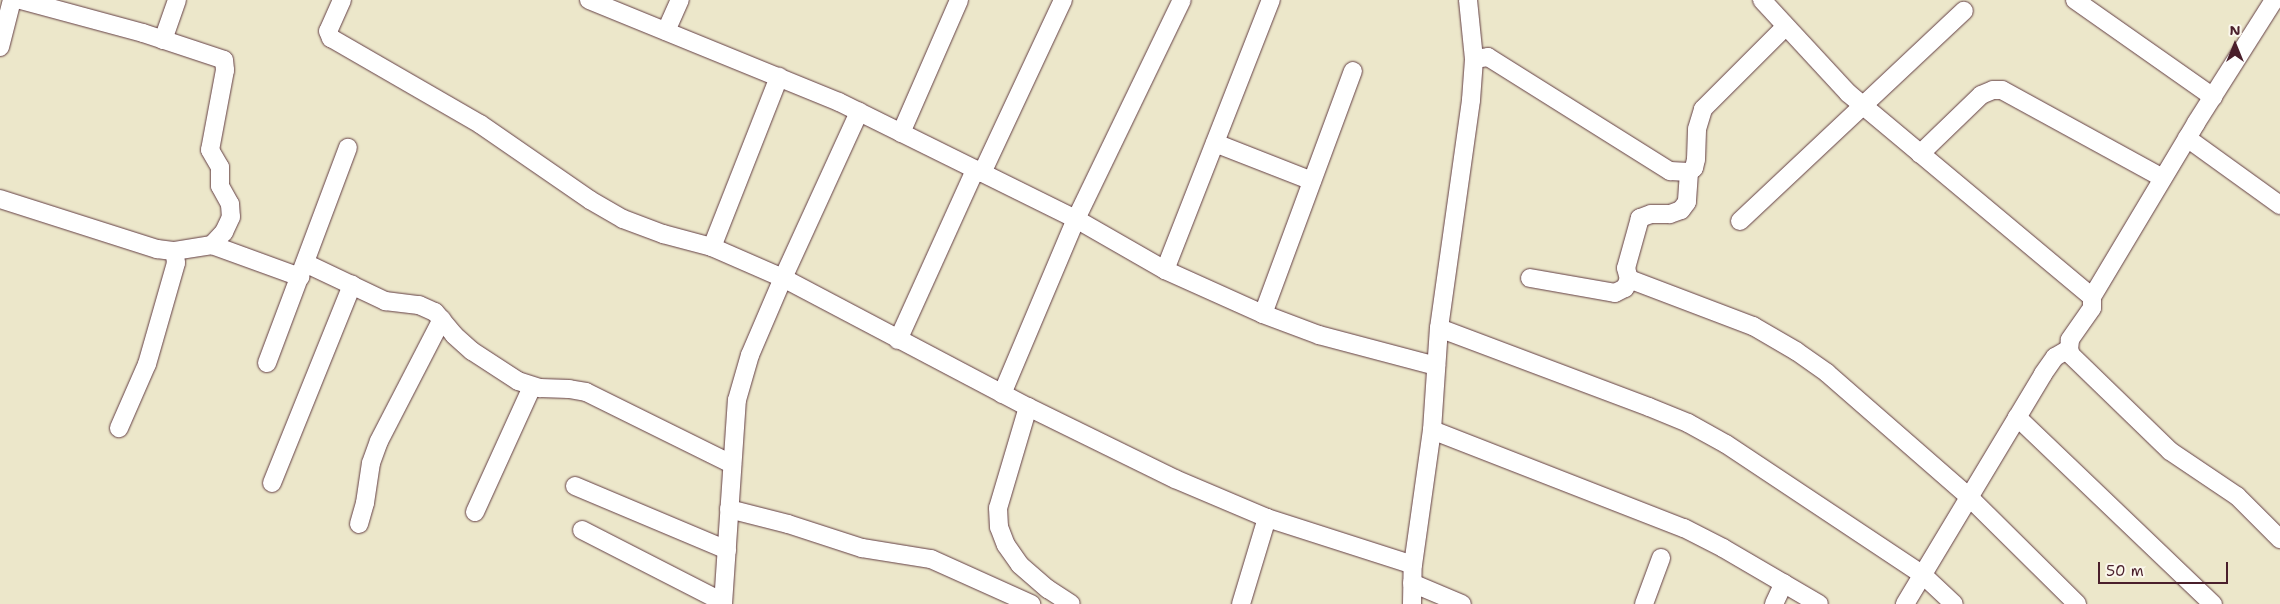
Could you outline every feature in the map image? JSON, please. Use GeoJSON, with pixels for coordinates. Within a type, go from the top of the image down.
{"type":"FeatureCollection","features":[{"type":"Feature","properties":{"kind":"street"},"geometry":{"type":"LineString","coordinates":[[0,47],[12,0]]}},
{"type":"Feature","properties":{"kind":"street"},"geometry":{"type":"LineString","coordinates":[[21,0],[163,40],[220,57],[224,60],[226,65],[210,150],[219,162],[220,186],[232,210],[224,232],[212,245]]}},
{"type":"Feature","properties":{"kind":"street"},"geometry":{"type":"LineString","coordinates":[[163,40],[177,0]]}},
{"type":"Feature","properties":{"kind":"street"},"geometry":{"type":"LineString","coordinates":[[342,0],[328,31],[331,38],[480,124],[590,200],[623,219],[663,234],[712,247],[782,278],[1002,394],[1175,479],[1268,518],[1413,565]]}},
{"type":"Feature","properties":{"kind":"street"},"geometry":{"type":"LineString","coordinates":[[589,0],[859,112],[1076,219],[1165,270],[1264,314],[1319,335],[1436,366]]}},
{"type":"Feature","properties":{"kind":"street"},"geometry":{"type":"LineString","coordinates":[[666,32],[680,0]]}},
{"type":"Feature","properties":{"kind":"street"},"geometry":{"type":"LineString","coordinates":[[902,133],[959,0]]}},
{"type":"Feature","properties":{"kind":"street"},"geometry":{"type":"LineString","coordinates":[[898,340],[1063,0]]}},
{"type":"Feature","properties":{"kind":"street"},"geometry":{"type":"LineString","coordinates":[[1002,394],[1076,219],[1182,0]]}},
{"type":"Feature","properties":{"kind":"street"},"geometry":{"type":"LineString","coordinates":[[1165,270],[1271,0]]}},
{"type":"Feature","properties":{"kind":"street"},"geometry":{"type":"LineString","coordinates":[[1412,604],[1413,565],[1432,430],[1439,328],[1471,100],[1474,59],[1468,0]]}},
{"type":"Feature","properties":{"kind":"street"},"geometry":{"type":"LineString","coordinates":[[1762,0],[1848,94],[2092,297]]}},
{"type":"Feature","properties":{"kind":"street"},"geometry":{"type":"LineString","coordinates":[[2076,0],[2213,97]]}},
{"type":"Feature","properties":{"kind":"street"},"geometry":{"type":"LineString","coordinates":[[2274,0],[2187,138],[2092,297],[2092,308],[2070,340],[2069,348],[2080,365],[2123,403],[2170,451],[2237,496],[2280,539]]}},
{"type":"Feature","properties":{"kind":"street"},"geometry":{"type":"LineString","coordinates":[[1740,221],[1964,10]]}},
{"type":"Feature","properties":{"kind":"street"},"geometry":{"type":"LineString","coordinates":[[1474,59],[1488,57],[1670,171],[1689,172],[1694,168],[1697,129],[1703,109],[1786,26]]}},
{"type":"Feature","properties":{"kind":"street"},"geometry":{"type":"LineString","coordinates":[[1264,314],[1353,71]]}},
{"type":"Feature","properties":{"kind":"street"},"geometry":{"type":"LineString","coordinates":[[712,247],[778,77]]}},
{"type":"Feature","properties":{"kind":"street"},"geometry":{"type":"LineString","coordinates":[[1920,154],[1981,95],[1993,90],[2002,90],[2163,178]]}},
{"type":"Feature","properties":{"kind":"street"},"geometry":{"type":"LineString","coordinates":[[582,530],[723,603],[737,400],[750,354],[782,278],[859,112]]}},
{"type":"Feature","properties":{"kind":"street"},"geometry":{"type":"LineString","coordinates":[[2187,138],[2277,197]]}},
{"type":"Feature","properties":{"kind":"street"},"geometry":{"type":"LineString","coordinates":[[1214,143],[1312,180]]}},
{"type":"Feature","properties":{"kind":"street"},"geometry":{"type":"LineString","coordinates":[[268,363],[348,148]]}},
{"type":"Feature","properties":{"kind":"street"},"geometry":{"type":"LineString","coordinates":[[1530,278],[1615,292],[1625,288],[1629,279],[1626,268],[1640,218],[1651,214],[1670,214],[1681,210],[1687,202],[1689,172]]}},
{"type":"Feature","properties":{"kind":"street"},"geometry":{"type":"LineString","coordinates":[[0,199],[157,249],[173,252],[212,245],[352,285],[385,301],[428,308],[442,319],[472,351],[518,381],[532,387],[586,392],[732,464]]}},
{"type":"Feature","properties":{"kind":"street"},"geometry":{"type":"LineString","coordinates":[[119,428],[147,364],[176,264],[173,252]]}},
{"type":"Feature","properties":{"kind":"street"},"geometry":{"type":"LineString","coordinates":[[1629,279],[1753,326],[1796,351],[1827,374],[1969,497],[2077,604]]}},
{"type":"Feature","properties":{"kind":"street"},"geometry":{"type":"LineString","coordinates":[[272,483],[352,285]]}},
{"type":"Feature","properties":{"kind":"street"},"geometry":{"type":"LineString","coordinates":[[359,524],[365,503],[371,462],[379,441],[442,319]]}},
{"type":"Feature","properties":{"kind":"street"},"geometry":{"type":"LineString","coordinates":[[1439,328],[1649,406],[1726,444],[1922,574],[1954,604]]}},
{"type":"Feature","properties":{"kind":"street"},"geometry":{"type":"LineString","coordinates":[[1905,604],[2055,357],[2069,348]]}},
{"type":"Feature","properties":{"kind":"street"},"geometry":{"type":"LineString","coordinates":[[474,512],[532,387]]}},
{"type":"Feature","properties":{"kind":"street"},"geometry":{"type":"LineString","coordinates":[[1028,407],[998,508],[999,527],[1006,546],[1020,565],[1063,602]]}},
{"type":"Feature","properties":{"kind":"street"},"geometry":{"type":"LineString","coordinates":[[2017,417],[2146,538],[2212,604]]}},
{"type":"Feature","properties":{"kind":"street"},"geometry":{"type":"LineString","coordinates":[[1432,430],[1684,528],[1819,604]]}},
{"type":"Feature","properties":{"kind":"street"},"geometry":{"type":"LineString","coordinates":[[575,486],[727,550]]}},
{"type":"Feature","properties":{"kind":"street"},"geometry":{"type":"LineString","coordinates":[[729,509],[788,524],[862,548],[931,559],[1032,604]]}},
{"type":"Feature","properties":{"kind":"street"},"geometry":{"type":"LineString","coordinates":[[1241,604],[1268,518]]}},
{"type":"Feature","properties":{"kind":"street"},"geometry":{"type":"LineString","coordinates":[[1644,604],[1661,558]]}},
{"type":"Feature","properties":{"kind":"street"},"geometry":{"type":"LineString","coordinates":[[1412,583],[1462,604]]}},
{"type":"Feature","properties":{"kind":"street"},"geometry":{"type":"LineString","coordinates":[[1774,604],[1784,583]]}}]}
